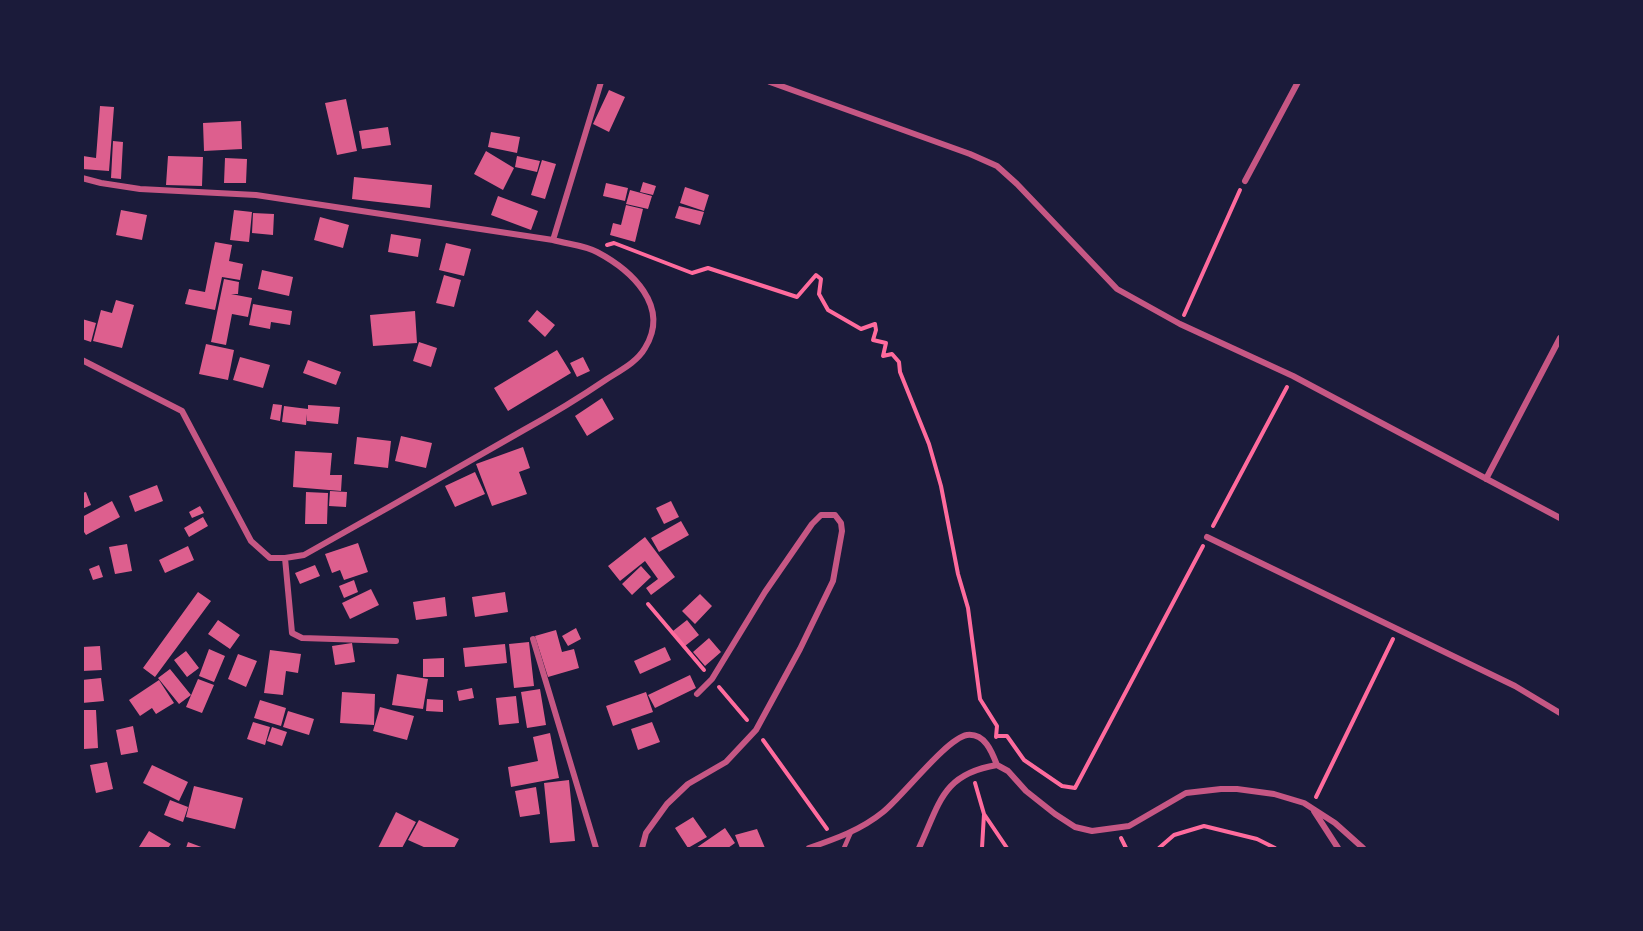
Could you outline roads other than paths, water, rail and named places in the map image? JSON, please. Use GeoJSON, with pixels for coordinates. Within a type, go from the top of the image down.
{"type":"FeatureCollection","features":[{"type":"Feature","properties":{"kind":"street"},"geometry":{"type":"LineString","coordinates":[[553,240],[601,82]]}},
{"type":"Feature","properties":{"kind":"street"},"geometry":{"type":"LineString","coordinates":[[770,82],[970,154],[997,166],[1118,289],[1180,324],[1293,376],[1560,518]]}},
{"type":"Feature","properties":{"kind":"street"},"geometry":{"type":"LineString","coordinates":[[1245,181],[1298,82]]}},
{"type":"Feature","properties":{"kind":"street"},"geometry":{"type":"LineString","coordinates":[[82,178],[140,189],[256,195],[553,240],[595,251],[621,267],[646,291],[654,320],[645,348],[632,363],[574,402],[304,555],[285,558],[270,558],[251,541],[182,411],[82,360]]}},
{"type":"Feature","properties":{"kind":"street"},"geometry":{"type":"LineString","coordinates":[[1486,478],[1560,338]]}},
{"type":"Feature","properties":{"kind":"street"},"geometry":{"type":"LineString","coordinates":[[642,849],[646,833],[668,804],[688,784],[726,762],[756,730],[800,649],[833,581],[842,531],[841,523],[835,515],[821,515],[812,524],[790,553],[712,679],[697,694]]}},
{"type":"Feature","properties":{"kind":"street"},"geometry":{"type":"LineString","coordinates":[[1208,537],[1515,686],[1560,713]]}},
{"type":"Feature","properties":{"kind":"street"},"geometry":{"type":"LineString","coordinates":[[285,558],[292,633],[296,636],[396,641]]}},
{"type":"Feature","properties":{"kind":"street"},"geometry":{"type":"LineString","coordinates":[[533,639],[596,849]]}},
{"type":"Feature","properties":{"kind":"street"},"geometry":{"type":"LineString","coordinates":[[809,849],[851,832],[883,812],[934,760],[963,736],[971,735],[979,737],[991,749],[997,765],[1008,771],[1026,791],[1075,827],[1092,831],[1129,826],[1186,793],[1237,789],[1274,794],[1311,807],[1335,823],[1363,849]]}},
{"type":"Feature","properties":{"kind":"street"},"geometry":{"type":"LineString","coordinates":[[919,849],[946,789],[972,771],[997,765]]}},
{"type":"Feature","properties":{"kind":"street"},"geometry":{"type":"LineString","coordinates":[[1311,807],[1338,849]]}},
{"type":"Feature","properties":{"kind":"lane"},"geometry":{"type":"LineString","coordinates":[[844,849],[851,832]]}}]}
